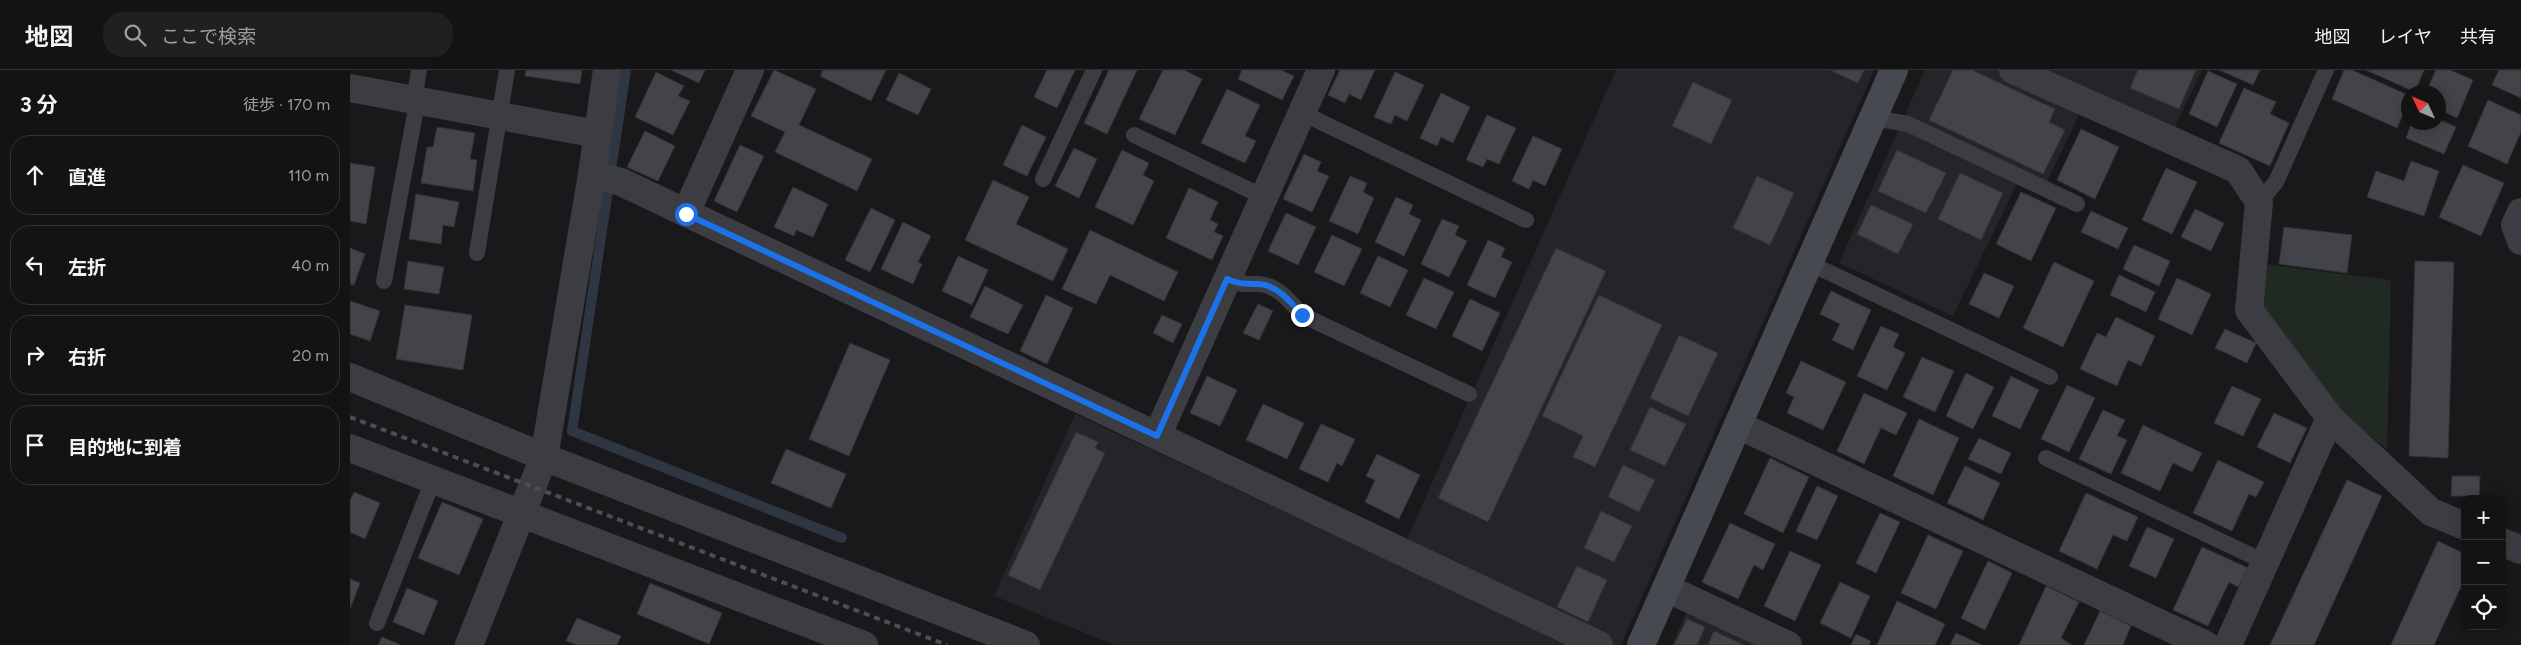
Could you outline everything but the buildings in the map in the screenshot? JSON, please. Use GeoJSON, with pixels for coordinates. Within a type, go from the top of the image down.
{"type":"FeatureCollection","features":[{"type":"Feature","properties":{"kind":"street"},"geometry":{"type":"LineString","coordinates":[[469,645],[544,458],[592,174],[607,70]]}},
{"type":"Feature","properties":{"kind":"street"},"geometry":{"type":"LineString","coordinates":[[686,214],[750,70]]}},
{"type":"Feature","properties":{"kind":"street"},"geometry":{"type":"LineString","coordinates":[[1157,436],[1321,70]]}},
{"type":"Feature","properties":{"kind":"street"},"geometry":{"type":"LineString","coordinates":[[1641,645],[1894,70]]}},
{"type":"Feature","properties":{"kind":"street"},"geometry":{"type":"LineString","coordinates":[[2013,70],[2238,170],[2259,202],[2250,310],[2330,418],[2431,512],[2461,524]]}},
{"type":"Feature","properties":{"kind":"street"},"geometry":{"type":"LineString","coordinates":[[350,88],[597,134]]}},
{"type":"Feature","properties":{"kind":"street"},"geometry":{"type":"LineString","coordinates":[[592,174],[621,182],[1599,645]]}},
{"type":"Feature","properties":{"kind":"street"},"geometry":{"type":"LineString","coordinates":[[2521,212],[2515,225],[2521,242]]}},
{"type":"Feature","properties":{"kind":"street"},"geometry":{"type":"LineString","coordinates":[[350,378],[544,458],[1026,645]]}},
{"type":"Feature","properties":{"kind":"street"},"geometry":{"type":"LineString","coordinates":[[2228,645],[2330,418]]}},
{"type":"Feature","properties":{"kind":"street"},"geometry":{"type":"LineString","coordinates":[[1738,425],[2206,645]]}},
{"type":"Feature","properties":{"kind":"street"},"geometry":{"type":"LineString","coordinates":[[350,448],[864,645]]}},
{"type":"Feature","properties":{"kind":"street"},"geometry":{"type":"LineString","coordinates":[[2506,544],[2521,550]]}},
{"type":"Feature","properties":{"kind":"street"},"geometry":{"type":"LineString","coordinates":[[1666,588],[1788,645]]}},
{"type":"Feature","properties":{"kind":"lane"},"geometry":{"type":"LineString","coordinates":[[384,281],[415,114],[414,100],[419,70]]}},
{"type":"Feature","properties":{"kind":"lane"},"geometry":{"type":"LineString","coordinates":[[477,253],[507,70]]}},
{"type":"Feature","properties":{"kind":"lane"},"geometry":{"type":"LineString","coordinates":[[1043,179],[1094,70]]}},
{"type":"Feature","properties":{"kind":"lane"},"geometry":{"type":"LineString","coordinates":[[2259,202],[2276,182],[2326,70]]}},
{"type":"Feature","properties":{"kind":"lane"},"geometry":{"type":"LineString","coordinates":[[1302,113],[1526,220]]}},
{"type":"Feature","properties":{"kind":"lane"},"geometry":{"type":"LineString","coordinates":[[1873,118],[1908,124],[2076,204]]}},
{"type":"Feature","properties":{"kind":"lane"},"geometry":{"type":"LineString","coordinates":[[1134,135],[1264,197]]}},
{"type":"Feature","properties":{"kind":"lane"},"geometry":{"type":"LineString","coordinates":[[1809,263],[2050,377]]}},
{"type":"Feature","properties":{"kind":"lane"},"geometry":{"type":"LineString","coordinates":[[1227,279],[1240,285],[1260,284],[1286,296],[1302,315],[1469,394]]}},
{"type":"Feature","properties":{"kind":"lane"},"geometry":{"type":"LineString","coordinates":[[2046,458],[2265,562]]}},
{"type":"Feature","properties":{"kind":"lane"},"geometry":{"type":"LineString","coordinates":[[377,623],[433,480]]}},
{"type":"Feature","properties":{"kind":"shaded area"},"geometry":{"type":"Polygon","coordinates":[[[1616,70],[1874,70],[1621,645],[1115,645],[994,596],[1075,414],[1396,564],[1616,70]]]}},
{"type":"Feature","properties":{"kind":"shaded area"},"geometry":{"type":"Polygon","coordinates":[[[1925,70],[2202,70],[2164,150],[2079,115],[2046,183],[2023,171],[1953,316],[1839,263],[1925,70]]]}},
{"type":"Feature","properties":{"kind":"shaded area"},"geometry":{"type":"Polygon","coordinates":[[[2262,264],[2391,280],[2387,450],[2344,413],[2258,301],[2262,264]]]}},
{"type":"Feature","properties":{"kind":"shaded area"},"geometry":{"type":"Polygon","coordinates":[[[1687,611],[1761,645],[1672,645],[1687,611]]]}},
{"type":"Feature","properties":{"kind":"waterway"},"geometry":{"type":"LineString","coordinates":[[626,70],[572,431],[842,538]]}},
{"type":"Feature","properties":{"kind":"railway"},"geometry":{"type":"LineString","coordinates":[[350,417],[947,645]]}},
{"type":"Feature","properties":{"kind":"route"},"geometry":{"type":"LineString","coordinates":[[686,214],[1157,436],[1227,279],[1240,285],[1260,284],[1286,296],[1302,315]]}}]}
